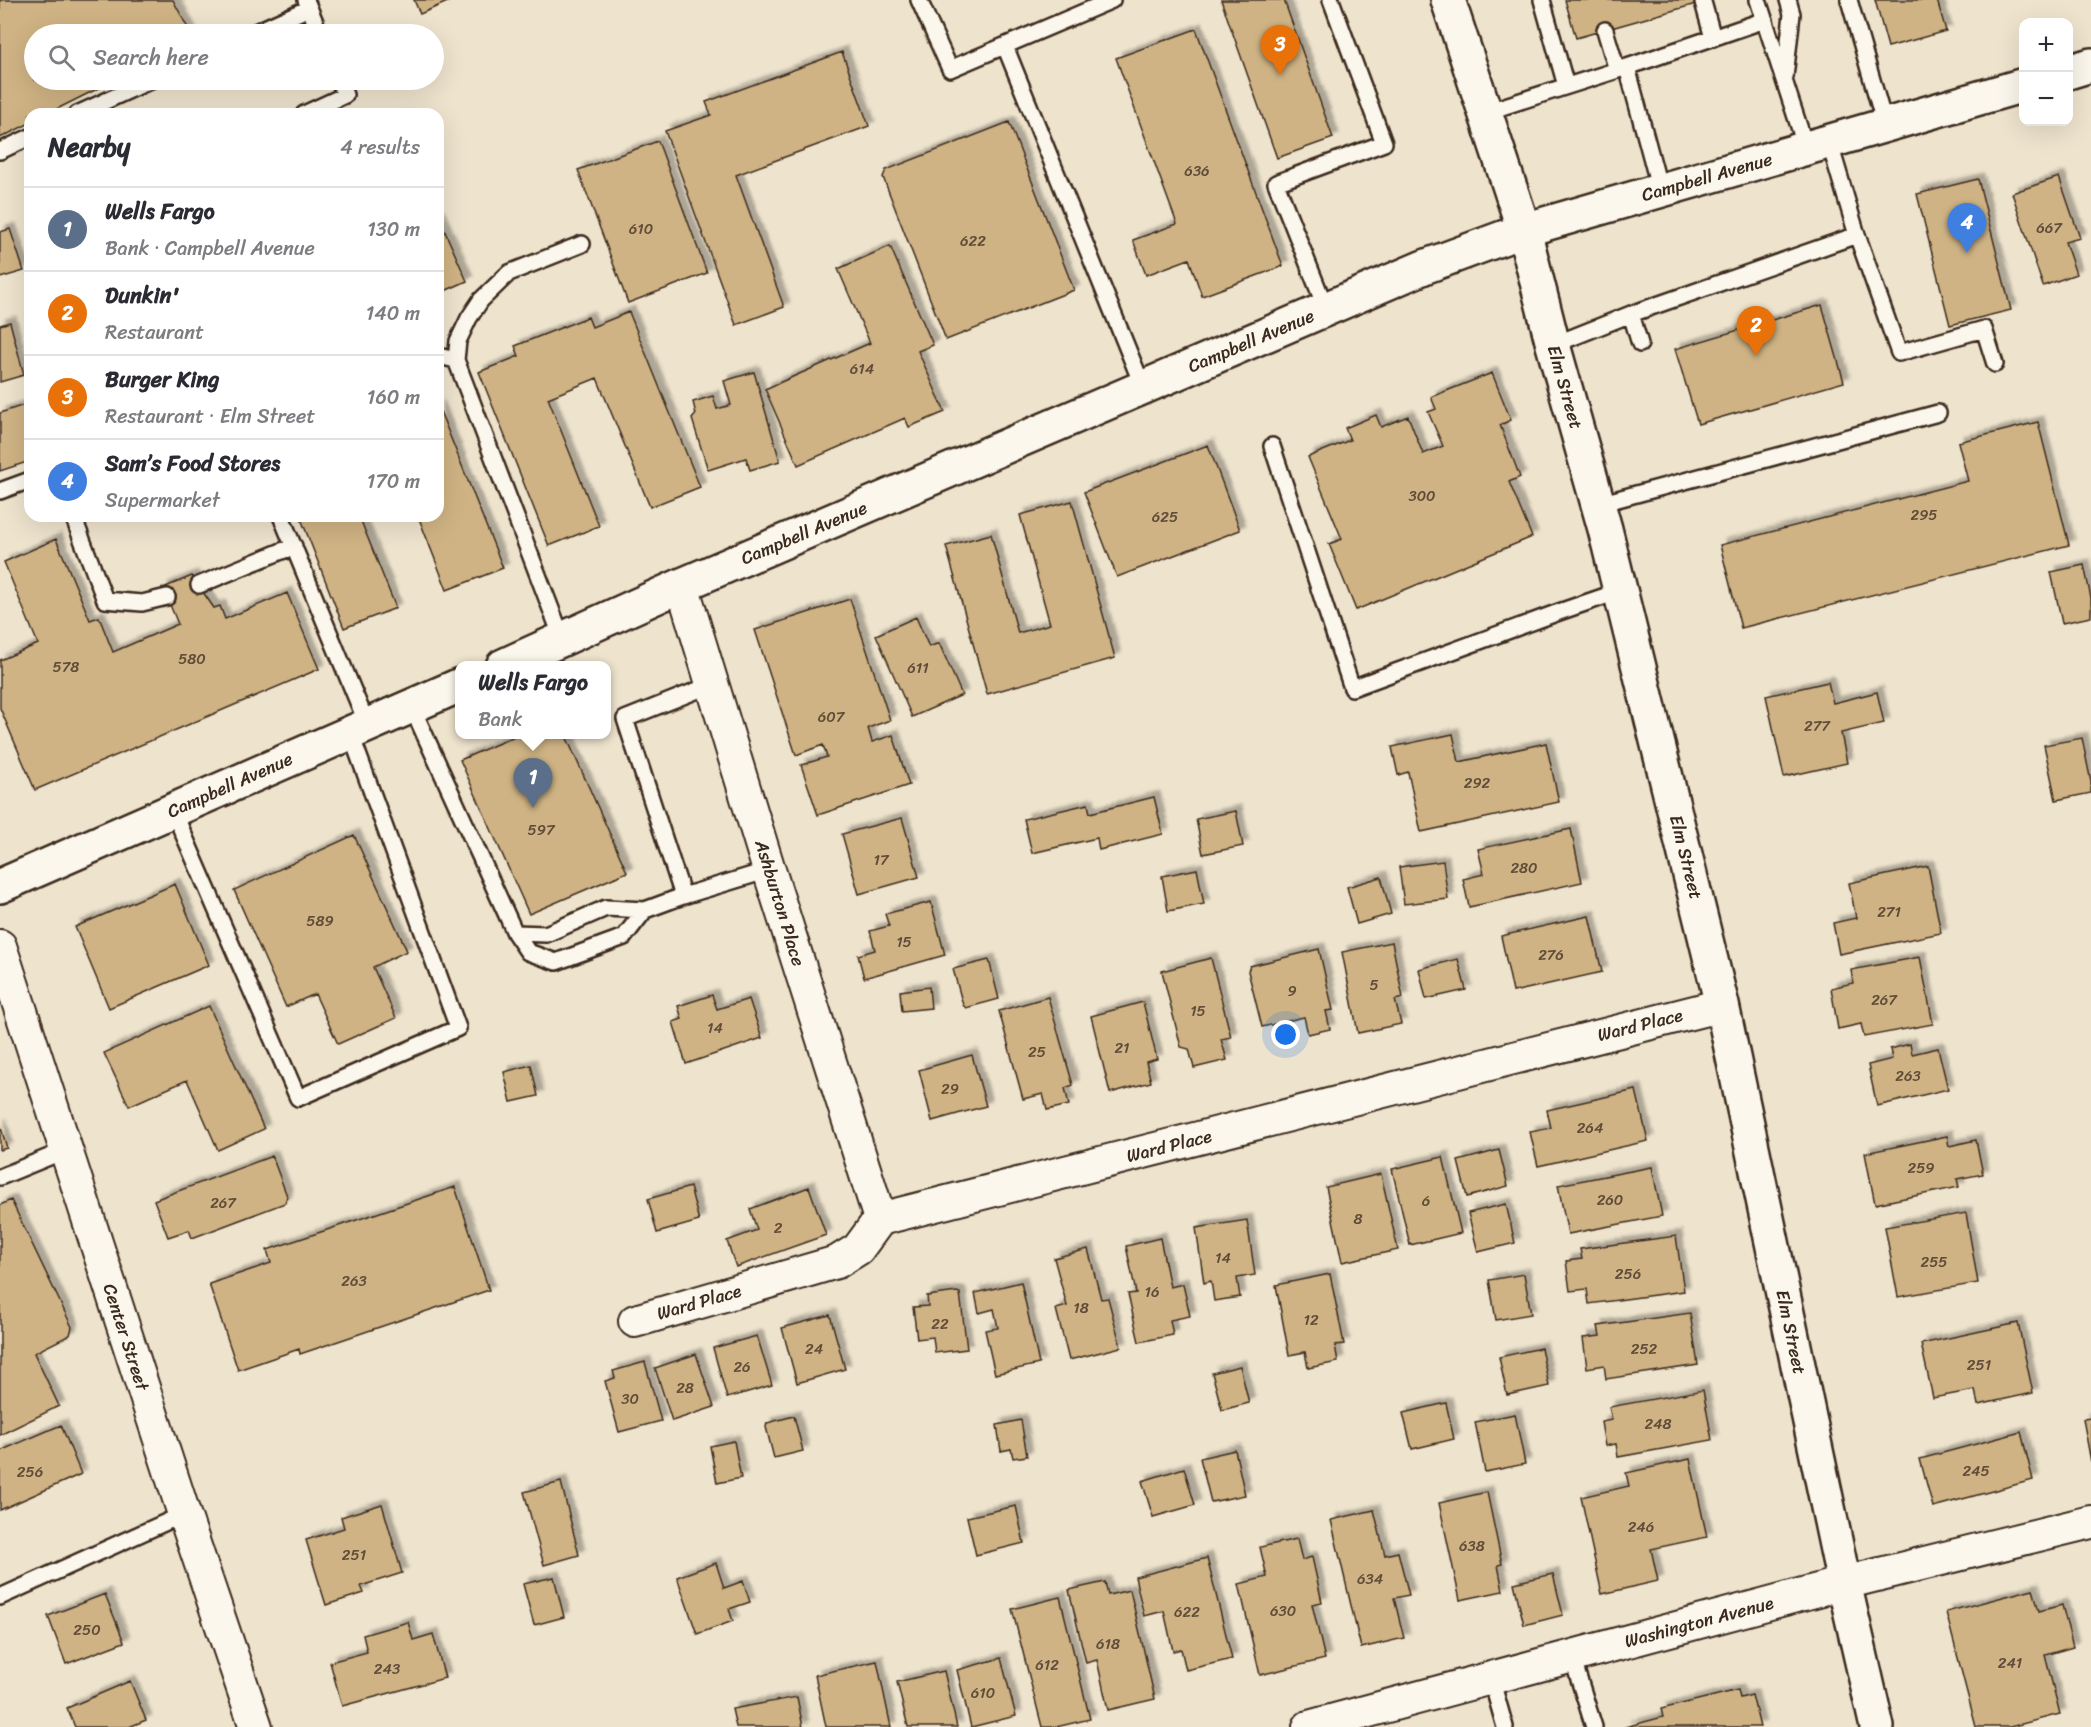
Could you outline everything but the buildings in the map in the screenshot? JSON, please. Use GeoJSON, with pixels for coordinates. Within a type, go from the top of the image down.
{"type":"FeatureCollection","features":[{"type":"Feature","properties":{"kind":"main road","name":"Elm Street"},"geometry":{"type":"LineString","coordinates":[[1448,0],[1524,230],[1553,345],[1599,504],[1722,1005],[1844,1583],[1877,1727]]}},
{"type":"Feature","properties":{"kind":"main road"},"geometry":{"type":"LineString","coordinates":[[2073,70],[2091,65]]}},
{"type":"Feature","properties":{"kind":"main road","name":"Campbell Avenue"},"geometry":{"type":"LineString","coordinates":[[514,661],[682,585],[1424,267],[1524,230],[2019,86]]}},
{"type":"Feature","properties":{"kind":"main road","name":"Campbell Avenue"},"geometry":{"type":"LineString","coordinates":[[0,886],[455,688]]}},
{"type":"Feature","properties":{"kind":"street","name":"Ashburton Place"},"geometry":{"type":"LineString","coordinates":[[682,585],[769,870],[880,1219]]}},
{"type":"Feature","properties":{"kind":"street","name":"Center Street"},"geometry":{"type":"LineString","coordinates":[[0,946],[184,1514],[256,1727]]}},
{"type":"Feature","properties":{"kind":"street","name":"Ward Place"},"geometry":{"type":"LineString","coordinates":[[635,1321],[837,1262],[858,1249],[880,1219],[1722,1005]]}},
{"type":"Feature","properties":{"kind":"street","name":"Washington Avenue"},"geometry":{"type":"LineString","coordinates":[[1309,1727],[1844,1583],[2091,1522]]}},
{"type":"Feature","properties":{"kind":"lane"},"geometry":{"type":"LineString","coordinates":[[919,0],[950,69],[1112,0]]}},
{"type":"Feature","properties":{"kind":"lane"},"geometry":{"type":"LineString","coordinates":[[1326,309],[1276,183],[1384,143],[1331,0]]}},
{"type":"Feature","properties":{"kind":"lane"},"geometry":{"type":"LineString","coordinates":[[1542,0],[1566,86]]}},
{"type":"Feature","properties":{"kind":"lane"},"geometry":{"type":"LineString","coordinates":[[1758,0],[1784,82],[1817,145],[1857,235],[1899,353],[1984,329],[1995,364]]}},
{"type":"Feature","properties":{"kind":"lane"},"geometry":{"type":"LineString","coordinates":[[1784,82],[1792,14],[1788,0]]}},
{"type":"Feature","properties":{"kind":"lane"},"geometry":{"type":"LineString","coordinates":[[1849,0],[1885,125]]}},
{"type":"Feature","properties":{"kind":"lane"},"geometry":{"type":"LineString","coordinates":[[1703,2],[1713,38]]}},
{"type":"Feature","properties":{"kind":"lane"},"geometry":{"type":"LineString","coordinates":[[270,24],[308,4],[316,24]]}},
{"type":"Feature","properties":{"kind":"lane"},"geometry":{"type":"LineString","coordinates":[[1486,112],[1765,21]]}},
{"type":"Feature","properties":{"kind":"lane"},"geometry":{"type":"LineString","coordinates":[[1605,30],[1622,68],[1660,190]]}},
{"type":"Feature","properties":{"kind":"lane"},"geometry":{"type":"LineString","coordinates":[[1005,46],[1143,387]]}},
{"type":"Feature","properties":{"kind":"lane"},"geometry":{"type":"LineString","coordinates":[[90,108],[130,90]]}},
{"type":"Feature","properties":{"kind":"lane"},"geometry":{"type":"LineString","coordinates":[[317,108],[345,95],[343,90]]}},
{"type":"Feature","properties":{"kind":"lane"},"geometry":{"type":"LineString","coordinates":[[0,151],[24,140]]}},
{"type":"Feature","properties":{"kind":"lane"},"geometry":{"type":"LineString","coordinates":[[1553,345],[1631,314],[1857,235]]}},
{"type":"Feature","properties":{"kind":"lane"},"geometry":{"type":"LineString","coordinates":[[562,638],[456,360],[458,341],[469,318],[481,300],[509,273],[582,244]]}},
{"type":"Feature","properties":{"kind":"lane"},"geometry":{"type":"LineString","coordinates":[[1631,314],[1640,344]]}},
{"type":"Feature","properties":{"kind":"lane"},"geometry":{"type":"LineString","coordinates":[[444,357],[456,360]]}},
{"type":"Feature","properties":{"kind":"lane"},"geometry":{"type":"LineString","coordinates":[[1599,504],[1938,413]]}},
{"type":"Feature","properties":{"kind":"lane"},"geometry":{"type":"LineString","coordinates":[[1272,446],[1352,688],[1620,591]]}},
{"type":"Feature","properties":{"kind":"lane"},"geometry":{"type":"LineString","coordinates":[[0,491],[24,482]]}},
{"type":"Feature","properties":{"kind":"lane"},"geometry":{"type":"LineString","coordinates":[[75,522],[105,600],[142,603],[166,597]]}},
{"type":"Feature","properties":{"kind":"lane"},"geometry":{"type":"LineString","coordinates":[[173,810],[298,1098],[458,1028],[359,728],[284,522]]}},
{"type":"Feature","properties":{"kind":"lane"},"geometry":{"type":"LineString","coordinates":[[199,585],[294,546]]}},
{"type":"Feature","properties":{"kind":"lane"},"geometry":{"type":"LineString","coordinates":[[683,896],[625,719],[713,684]]}},
{"type":"Feature","properties":{"kind":"lane"},"geometry":{"type":"LineString","coordinates":[[412,707],[515,933],[528,952],[556,963],[624,936],[645,910]]}},
{"type":"Feature","properties":{"kind":"lane"},"geometry":{"type":"LineString","coordinates":[[515,933],[546,934],[606,908],[645,910],[769,870]]}},
{"type":"Feature","properties":{"kind":"lane"},"geometry":{"type":"LineString","coordinates":[[0,1177],[66,1150]]}},
{"type":"Feature","properties":{"kind":"lane"},"geometry":{"type":"LineString","coordinates":[[0,1597],[184,1514]]}},
{"type":"Feature","properties":{"kind":"lane"},"geometry":{"type":"LineString","coordinates":[[1572,1657],[1594,1727]]}},
{"type":"Feature","properties":{"kind":"lane"},"geometry":{"type":"LineString","coordinates":[[1491,1678],[1505,1727]]}},
{"type":"Feature","properties":{"kind":"place","name":"Burger King"},"geometry":{"type":"Point","coordinates":[1280,75]}},
{"type":"Feature","properties":{"kind":"place","name":"Sam’s Food Stores"},"geometry":{"type":"Point","coordinates":[1967,253]}},
{"type":"Feature","properties":{"kind":"place","name":"Dunkin'"},"geometry":{"type":"Point","coordinates":[1756,356]}},
{"type":"Feature","properties":{"kind":"place","name":"Wells Fargo"},"geometry":{"type":"Point","coordinates":[533,808]}}]}
